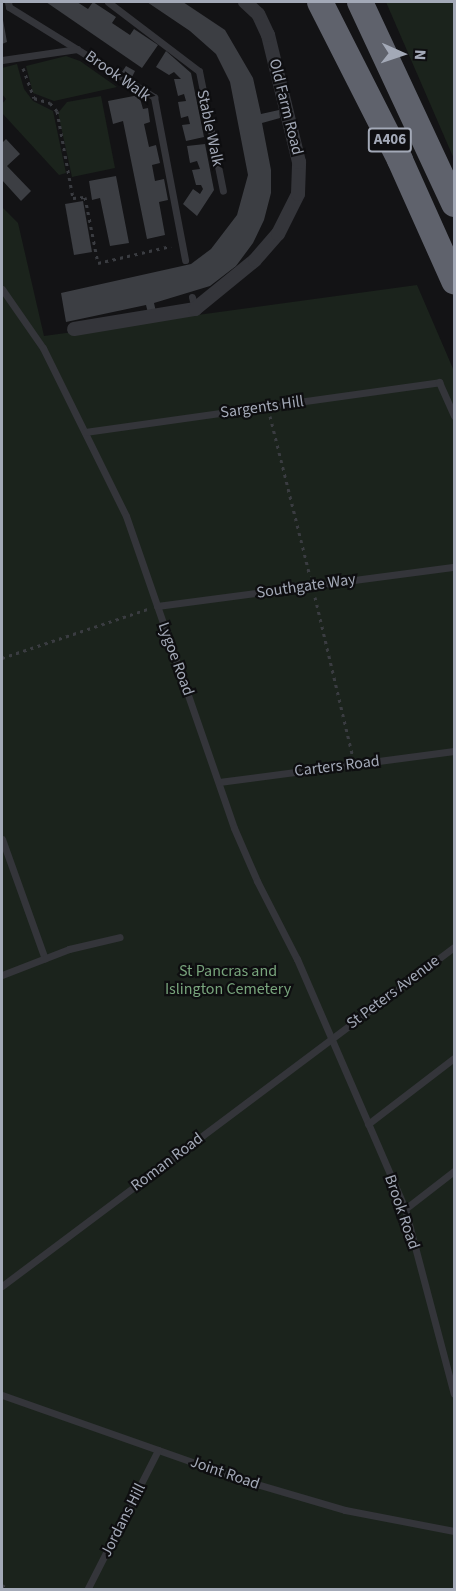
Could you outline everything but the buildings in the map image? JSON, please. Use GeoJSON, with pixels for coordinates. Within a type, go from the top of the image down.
{"type":"FeatureCollection","features":[{"type":"Feature","properties":{"kind":"highway","name":"A406"},"geometry":{"type":"LineString","coordinates":[[320,2],[400,160],[454,281]]}},
{"type":"Feature","properties":{"kind":"highway","name":"A406"},"geometry":{"type":"LineString","coordinates":[[360,2],[454,204]]}},
{"type":"Feature","properties":{"kind":"street","name":"Old Farm Road"},"geometry":{"type":"LineString","coordinates":[[74,329],[194,303],[255,260],[278,234],[298,194],[299,162],[268,35],[258,14],[245,2]]}},
{"type":"Feature","properties":{"kind":"lane","name":"Brook Walk"},"geometry":{"type":"LineString","coordinates":[[8,2],[9,7],[154,97],[185,260]]}},
{"type":"Feature","properties":{"kind":"lane","name":"Stable Walk"},"geometry":{"type":"LineString","coordinates":[[108,2],[199,70],[224,191]]}},
{"type":"Feature","properties":{"kind":"lane"},"geometry":{"type":"LineString","coordinates":[[2,60],[77,48]]}},
{"type":"Feature","properties":{"kind":"lane","name":"Lygoe Road"},"geometry":{"type":"LineString","coordinates":[[2,289],[43,348],[126,516],[234,828],[332,1037]]}},
{"type":"Feature","properties":{"kind":"lane","name":"Sargents Hill"},"geometry":{"type":"LineString","coordinates":[[85,432],[439,382],[454,416]]}},
{"type":"Feature","properties":{"kind":"lane","name":"Southgate Way"},"geometry":{"type":"LineString","coordinates":[[157,606],[454,567]]}},
{"type":"Feature","properties":{"kind":"lane","name":"Carters Road"},"geometry":{"type":"LineString","coordinates":[[219,782],[454,751]]}},
{"type":"Feature","properties":{"kind":"lane"},"geometry":{"type":"LineString","coordinates":[[2,839],[45,958]]}},
{"type":"Feature","properties":{"kind":"lane"},"geometry":{"type":"LineString","coordinates":[[2,975],[69,949],[120,937]]}},
{"type":"Feature","properties":{"kind":"lane","name":"St Peters Avenue"},"geometry":{"type":"LineString","coordinates":[[332,1037],[454,946]]}},
{"type":"Feature","properties":{"kind":"lane","name":"Brook Road"},"geometry":{"type":"LineString","coordinates":[[332,1037],[405,1209],[454,1394]]}},
{"type":"Feature","properties":{"kind":"lane","name":"Roman Road"},"geometry":{"type":"LineString","coordinates":[[2,1286],[332,1037]]}},
{"type":"Feature","properties":{"kind":"lane"},"geometry":{"type":"LineString","coordinates":[[368,1124],[454,1058]]}},
{"type":"Feature","properties":{"kind":"lane"},"geometry":{"type":"LineString","coordinates":[[405,1209],[454,1171]]}},
{"type":"Feature","properties":{"kind":"lane","name":"Joint Road"},"geometry":{"type":"LineString","coordinates":[[2,1395],[243,1480],[345,1510],[454,1532]]}},
{"type":"Feature","properties":{"kind":"lane","name":"Jordans Hill"},"geometry":{"type":"LineString","coordinates":[[87,1590],[158,1450]]}},
{"type":"Feature","properties":{"kind":"path"},"geometry":{"type":"LineString","coordinates":[[20,57],[34,98],[50,103],[57,111],[74,198],[85,197],[98,262],[182,243]]}},
{"type":"Feature","properties":{"kind":"path"},"geometry":{"type":"LineString","coordinates":[[2,658],[157,606]]}},
{"type":"Feature","properties":{"kind":"path"},"geometry":{"type":"LineString","coordinates":[[2,1585],[10,1590]]}},
{"type":"Feature","properties":{"kind":"green space"},"geometry":{"type":"Polygon","coordinates":[[[386,2],[454,2],[454,159],[386,2]]]}},
{"type":"Feature","properties":{"kind":"green space"},"geometry":{"type":"Polygon","coordinates":[[[66,56],[80,61],[117,87],[54,101],[33,93],[26,66],[66,56]]]}},
{"type":"Feature","properties":{"kind":"green space"},"geometry":{"type":"Polygon","coordinates":[[[17,64],[24,89],[33,101],[53,111],[66,173],[59,175],[2,113],[2,104],[6,99],[2,94],[2,68],[17,64]]]}},
{"type":"Feature","properties":{"kind":"green space"},"geometry":{"type":"Polygon","coordinates":[[[101,96],[115,168],[72,177],[58,113],[67,102],[101,96]]]}},
{"type":"Feature","properties":{"kind":"green space","name":"St Pancras and Islington Cemetery"},"geometry":{"type":"Polygon","coordinates":[[[2,207],[18,223],[44,336],[417,285],[454,371],[454,1589],[2,1589],[2,207]]]}}]}
